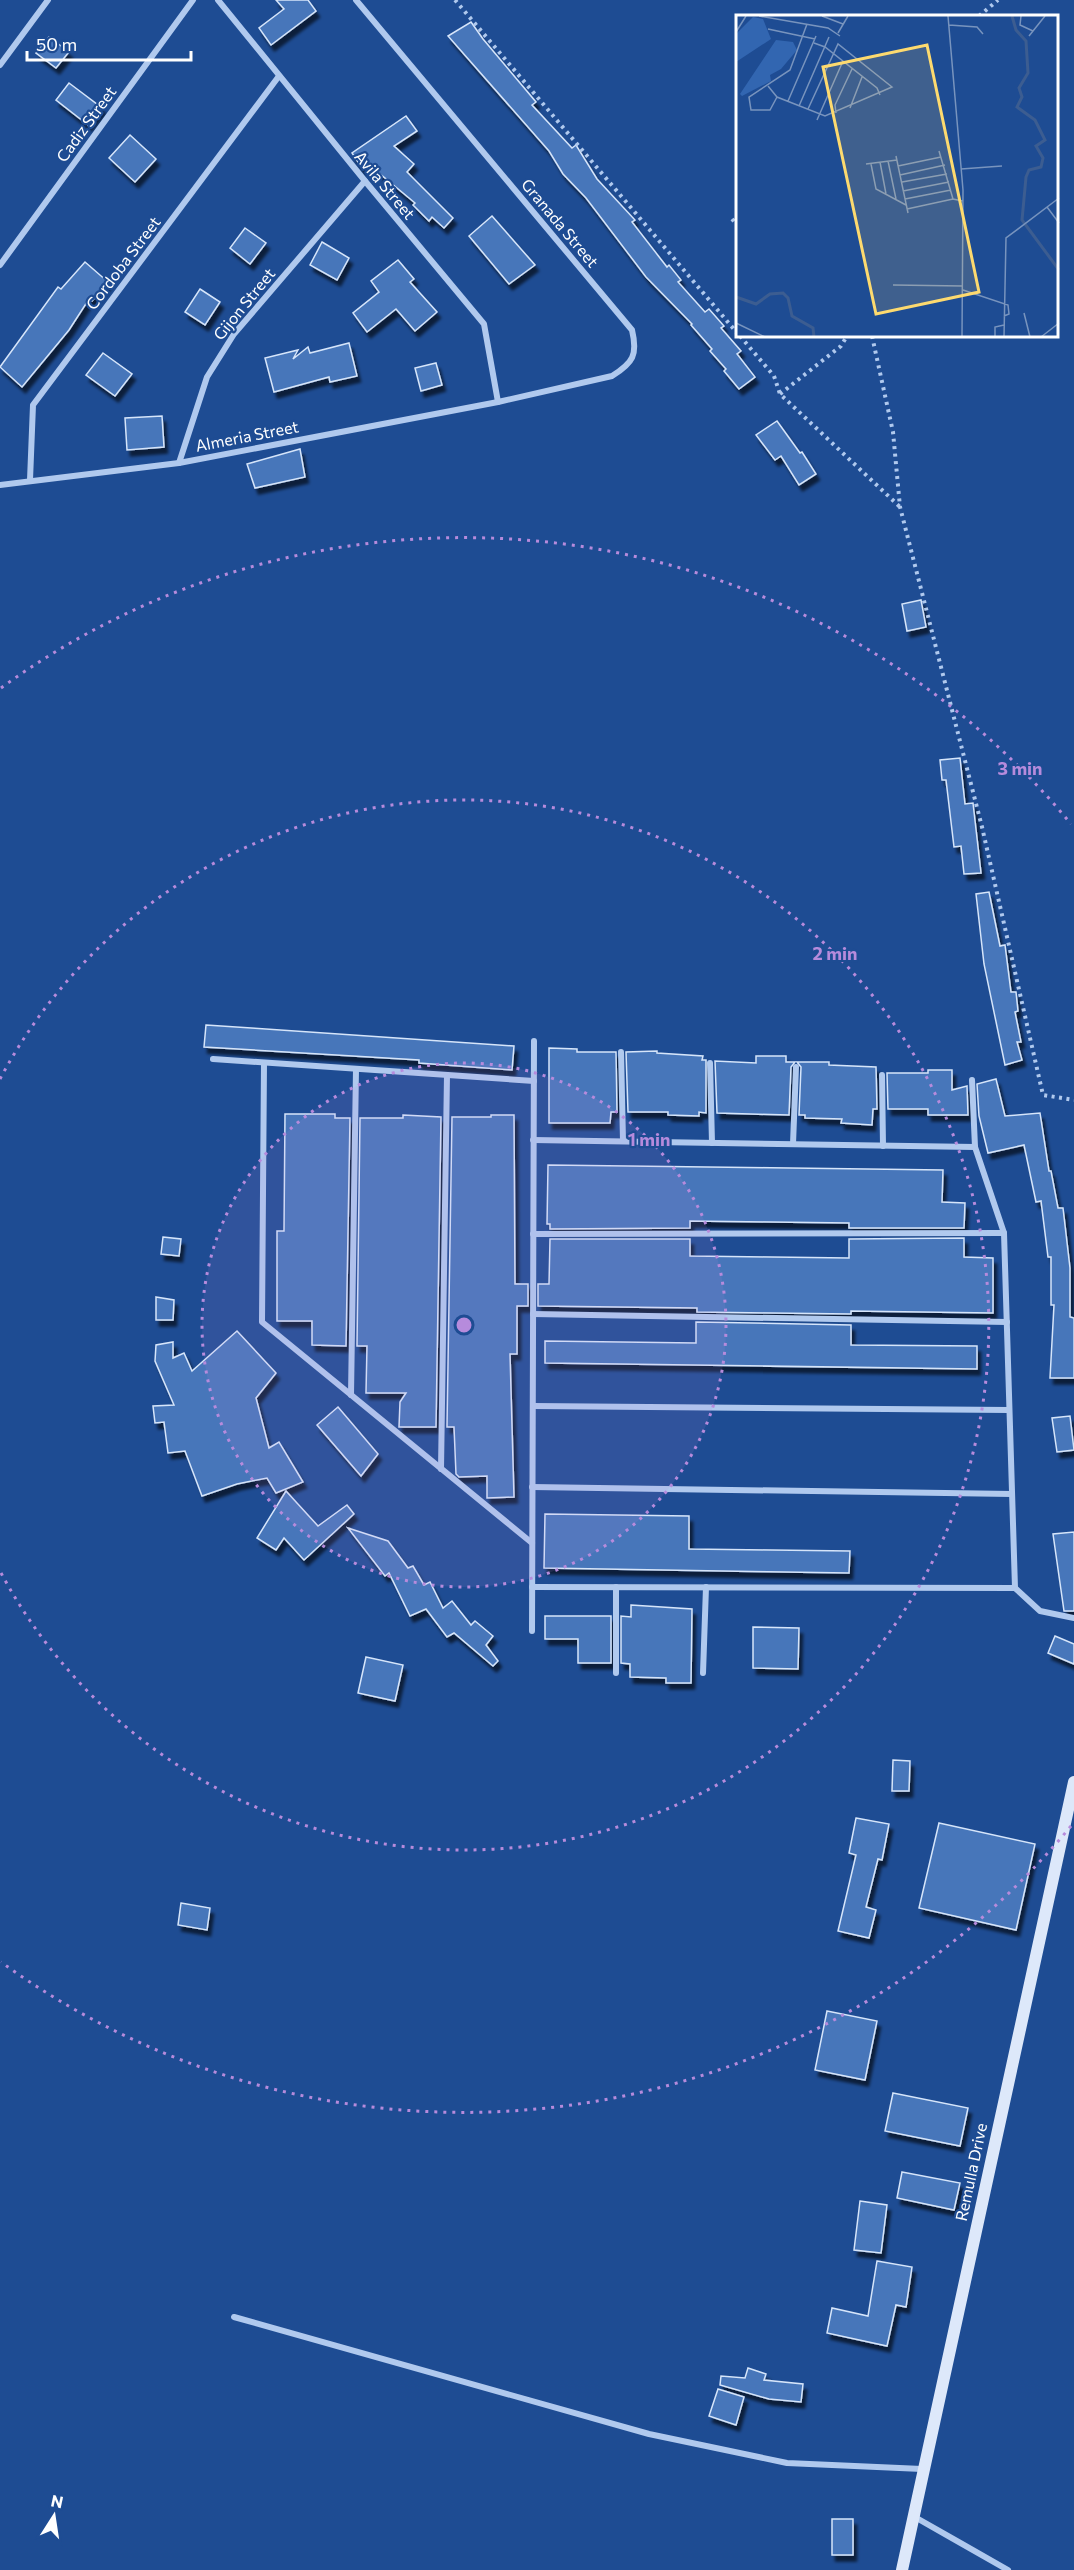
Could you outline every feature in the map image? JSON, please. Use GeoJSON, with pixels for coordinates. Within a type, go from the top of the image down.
{"type":"FeatureCollection","features":[{"type":"Feature","properties":{"kind":"main road","name":"Remulla Drive"},"geometry":{"type":"LineString","coordinates":[[902,2570],[922,2469],[1074,1782]]}},
{"type":"Feature","properties":{"kind":"street"},"geometry":{"type":"LineString","coordinates":[[0,65],[48,0]]}},
{"type":"Feature","properties":{"kind":"street","name":"Cadiz Street"},"geometry":{"type":"LineString","coordinates":[[0,264],[193,0]]}},
{"type":"Feature","properties":{"kind":"street","name":"Avila Street"},"geometry":{"type":"LineString","coordinates":[[218,0],[364,182],[484,324],[498,402]]}},
{"type":"Feature","properties":{"kind":"street","name":"Granada Street"},"geometry":{"type":"LineString","coordinates":[[356,0],[632,330],[636,344],[634,355],[625,368],[612,376],[498,402]]}},
{"type":"Feature","properties":{"kind":"street","name":"Cordoba Street"},"geometry":{"type":"LineString","coordinates":[[30,480],[33,405],[279,76]]}},
{"type":"Feature","properties":{"kind":"street","name":"Gijon Street"},"geometry":{"type":"LineString","coordinates":[[179,463],[207,377],[234,334],[364,182]]}},
{"type":"Feature","properties":{"kind":"street","name":"Almeria Street"},"geometry":{"type":"LineString","coordinates":[[0,485],[179,463],[498,402]]}},
{"type":"Feature","properties":{"kind":"street"},"geometry":{"type":"LineString","coordinates":[[532,1631],[534,1041]]}},
{"type":"Feature","properties":{"kind":"street"},"geometry":{"type":"LineString","coordinates":[[621,1052],[623,1141]]}},
{"type":"Feature","properties":{"kind":"street"},"geometry":{"type":"LineString","coordinates":[[213,1059],[534,1081]]}},
{"type":"Feature","properties":{"kind":"street"},"geometry":{"type":"LineString","coordinates":[[264,1063],[262,1322],[532,1544]]}},
{"type":"Feature","properties":{"kind":"street"},"geometry":{"type":"LineString","coordinates":[[710,1063],[712,1143]]}},
{"type":"Feature","properties":{"kind":"street"},"geometry":{"type":"LineString","coordinates":[[794,1144],[796,1067]]}},
{"type":"Feature","properties":{"kind":"street"},"geometry":{"type":"LineString","coordinates":[[351,1395],[356,1069]]}},
{"type":"Feature","properties":{"kind":"street"},"geometry":{"type":"LineString","coordinates":[[441,1469],[447,1075]]}},
{"type":"Feature","properties":{"kind":"street"},"geometry":{"type":"LineString","coordinates":[[882,1075],[883,1146]]}},
{"type":"Feature","properties":{"kind":"street"},"geometry":{"type":"LineString","coordinates":[[972,1080],[975,1147],[1004,1233],[1015,1588]]}},
{"type":"Feature","properties":{"kind":"street"},"geometry":{"type":"LineString","coordinates":[[533,1140],[975,1147]]}},
{"type":"Feature","properties":{"kind":"street"},"geometry":{"type":"LineString","coordinates":[[533,1234],[1004,1233]]}},
{"type":"Feature","properties":{"kind":"street"},"geometry":{"type":"LineString","coordinates":[[533,1314],[1007,1322]]}},
{"type":"Feature","properties":{"kind":"street"},"geometry":{"type":"LineString","coordinates":[[532,1406],[1009,1410]]}},
{"type":"Feature","properties":{"kind":"street"},"geometry":{"type":"LineString","coordinates":[[532,1487],[1012,1494]]}},
{"type":"Feature","properties":{"kind":"street"},"geometry":{"type":"LineString","coordinates":[[532,1587],[1015,1588],[1040,1611],[1074,1618]]}},
{"type":"Feature","properties":{"kind":"street"},"geometry":{"type":"LineString","coordinates":[[616,1587],[616,1673]]}},
{"type":"Feature","properties":{"kind":"street"},"geometry":{"type":"LineString","coordinates":[[703,1673],[706,1587]]}},
{"type":"Feature","properties":{"kind":"street"},"geometry":{"type":"LineString","coordinates":[[234,2317],[650,2434],[787,2463],[922,2469]]}},
{"type":"Feature","properties":{"kind":"street"},"geometry":{"type":"LineString","coordinates":[[913,2516],[1008,2570]]}},
{"type":"Feature","properties":{"kind":"path"},"geometry":{"type":"LineString","coordinates":[[455,0],[736,331]]}},
{"type":"Feature","properties":{"kind":"path"},"geometry":{"type":"LineString","coordinates":[[980,15],[998,0]]}},
{"type":"Feature","properties":{"kind":"path"},"geometry":{"type":"LineString","coordinates":[[732,219],[736,224]]}},
{"type":"Feature","properties":{"kind":"path"},"geometry":{"type":"LineString","coordinates":[[742,338],[774,376],[780,394],[900,507]]}},
{"type":"Feature","properties":{"kind":"path"},"geometry":{"type":"LineString","coordinates":[[780,394],[841,346],[846,338]]}},
{"type":"Feature","properties":{"kind":"path"},"geometry":{"type":"LineString","coordinates":[[872,338],[893,432],[900,507],[982,827],[1043,1095],[1074,1100]]}},
{"type":"Feature","properties":{"kind":"building"},"geometry":{"type":"Polygon","coordinates":[[[276,0],[308,0],[316,11],[271,45],[259,28],[284,9],[276,0]]]}},
{"type":"Feature","properties":{"kind":"building"},"geometry":{"type":"Polygon","coordinates":[[[471,22],[536,102],[532,105],[572,148],[576,145],[597,179],[635,220],[632,222],[667,267],[669,265],[681,280],[678,282],[705,312],[709,309],[724,326],[721,328],[741,351],[737,354],[755,377],[739,389],[692,324],[646,277],[586,198],[563,174],[549,151],[448,36],[471,22]]]}},
{"type":"Feature","properties":{"kind":"building"},"geometry":{"type":"Polygon","coordinates":[[[49,37],[69,52],[56,68],[36,53],[49,37]]]}},
{"type":"Feature","properties":{"kind":"building"},"geometry":{"type":"Polygon","coordinates":[[[69,83],[102,108],[88,125],[56,100],[69,83]]]}},
{"type":"Feature","properties":{"kind":"building"},"geometry":{"type":"Polygon","coordinates":[[[406,116],[417,131],[394,146],[414,164],[407,172],[453,218],[444,228],[432,217],[429,221],[413,205],[415,203],[368,164],[362,168],[352,153],[406,116]]]}},
{"type":"Feature","properties":{"kind":"building"},"geometry":{"type":"Polygon","coordinates":[[[130,135],[156,159],[135,182],[109,158],[130,135]]]}},
{"type":"Feature","properties":{"kind":"building"},"geometry":{"type":"Polygon","coordinates":[[[492,216],[535,265],[509,284],[469,236],[492,216]]]}},
{"type":"Feature","properties":{"kind":"building"},"geometry":{"type":"Polygon","coordinates":[[[245,228],[266,243],[250,264],[230,248],[245,228]]]}},
{"type":"Feature","properties":{"kind":"building"},"geometry":{"type":"Polygon","coordinates":[[[322,242],[349,258],[337,280],[310,265],[322,242]]]}},
{"type":"Feature","properties":{"kind":"building"},"geometry":{"type":"Polygon","coordinates":[[[398,260],[414,279],[410,282],[437,312],[415,331],[396,309],[367,332],[353,313],[379,292],[371,281],[398,260]]]}},
{"type":"Feature","properties":{"kind":"building"},"geometry":{"type":"Polygon","coordinates":[[[85,262],[108,282],[92,301],[89,299],[69,330],[22,387],[0,367],[58,287],[61,289],[85,262]]]}},
{"type":"Feature","properties":{"kind":"building"},"geometry":{"type":"Polygon","coordinates":[[[200,289],[220,302],[205,325],[185,312],[200,289]]]}},
{"type":"Feature","properties":{"kind":"building"},"geometry":{"type":"Polygon","coordinates":[[[349,343],[357,376],[330,382],[329,377],[274,392],[265,358],[298,350],[293,359],[308,347],[310,353],[349,343]]]}},
{"type":"Feature","properties":{"kind":"building"},"geometry":{"type":"Polygon","coordinates":[[[103,353],[132,374],[115,396],[86,375],[103,353]]]}},
{"type":"Feature","properties":{"kind":"building"},"geometry":{"type":"Polygon","coordinates":[[[436,363],[442,385],[421,391],[415,368],[436,363]]]}},
{"type":"Feature","properties":{"kind":"building"},"geometry":{"type":"Polygon","coordinates":[[[162,416],[164,447],[127,450],[125,418],[162,416]]]}},
{"type":"Feature","properties":{"kind":"building"},"geometry":{"type":"Polygon","coordinates":[[[777,421],[816,474],[799,485],[781,456],[775,460],[756,435],[777,421]]]}},
{"type":"Feature","properties":{"kind":"building"},"geometry":{"type":"Polygon","coordinates":[[[300,449],[305,477],[255,488],[247,464],[300,449]]]}},
{"type":"Feature","properties":{"kind":"building"},"geometry":{"type":"Polygon","coordinates":[[[921,600],[926,627],[907,631],[902,604],[921,600]]]}},
{"type":"Feature","properties":{"kind":"building"},"geometry":{"type":"Polygon","coordinates":[[[960,758],[965,804],[973,803],[981,873],[964,874],[961,846],[954,847],[946,780],[942,780],[940,760],[960,758]]]}},
{"type":"Feature","properties":{"kind":"building"},"geometry":{"type":"Polygon","coordinates":[[[989,892],[1000,946],[1005,945],[1011,992],[1016,992],[1018,1011],[1015,1012],[1021,1042],[1017,1042],[1022,1060],[1005,1065],[984,964],[976,894],[989,892]]]}},
{"type":"Feature","properties":{"kind":"building"},"geometry":{"type":"Polygon","coordinates":[[[206,1025],[514,1046],[512,1070],[419,1063],[419,1060],[204,1047],[206,1025]]]}},
{"type":"Feature","properties":{"kind":"building"},"geometry":{"type":"Polygon","coordinates":[[[549,1048],[577,1049],[577,1052],[616,1052],[617,1112],[611,1112],[610,1123],[549,1123],[549,1048]]]}},
{"type":"Feature","properties":{"kind":"building"},"geometry":{"type":"Polygon","coordinates":[[[657,1051],[657,1053],[703,1056],[702,1060],[706,1060],[706,1113],[699,1112],[699,1116],[668,1115],[668,1112],[628,1112],[626,1052],[657,1051]]]}},
{"type":"Feature","properties":{"kind":"building"},"geometry":{"type":"Polygon","coordinates":[[[756,1056],[786,1056],[786,1062],[795,1062],[791,1067],[789,1115],[717,1113],[715,1061],[756,1063],[756,1056]]]}},
{"type":"Feature","properties":{"kind":"building"},"geometry":{"type":"Polygon","coordinates":[[[797,1062],[829,1062],[829,1065],[876,1067],[877,1109],[873,1109],[872,1125],[841,1123],[842,1119],[805,1118],[805,1115],[799,1115],[801,1067],[797,1062]]]}},
{"type":"Feature","properties":{"kind":"building"},"geometry":{"type":"Polygon","coordinates":[[[928,1070],[952,1070],[952,1090],[967,1086],[968,1115],[928,1115],[928,1109],[888,1109],[887,1073],[928,1073],[928,1070]]]}},
{"type":"Feature","properties":{"kind":"building"},"geometry":{"type":"Polygon","coordinates":[[[996,1079],[1005,1116],[1040,1113],[1049,1171],[1051,1171],[1058,1208],[1063,1208],[1070,1268],[1070,1317],[1074,1318],[1074,1378],[1050,1378],[1054,1305],[1051,1305],[1051,1257],[1048,1257],[1041,1201],[1036,1202],[1024,1145],[988,1153],[979,1116],[977,1084],[996,1079]]]}},
{"type":"Feature","properties":{"kind":"building"},"geometry":{"type":"Polygon","coordinates":[[[285,1114],[335,1114],[335,1118],[350,1118],[346,1346],[312,1345],[312,1321],[277,1321],[277,1231],[284,1231],[285,1114]]]}},
{"type":"Feature","properties":{"kind":"building"},"geometry":{"type":"Polygon","coordinates":[[[403,1115],[441,1117],[436,1427],[399,1427],[400,1402],[406,1393],[366,1393],[367,1346],[357,1346],[360,1118],[403,1118],[403,1115]]]}},
{"type":"Feature","properties":{"kind":"building"},"geometry":{"type":"Polygon","coordinates":[[[491,1115],[514,1115],[515,1284],[528,1284],[528,1306],[517,1306],[517,1354],[510,1354],[514,1497],[487,1498],[487,1476],[459,1477],[456,1474],[454,1427],[447,1427],[452,1117],[491,1117],[491,1115]]]}},
{"type":"Feature","properties":{"kind":"building"},"geometry":{"type":"Polygon","coordinates":[[[548,1165],[943,1170],[942,1202],[965,1203],[964,1228],[849,1228],[849,1223],[690,1221],[690,1228],[550,1229],[550,1224],[547,1224],[548,1165]]]}},
{"type":"Feature","properties":{"kind":"building"},"geometry":{"type":"Polygon","coordinates":[[[163,1237],[181,1239],[179,1256],[161,1254],[163,1237]]]}},
{"type":"Feature","properties":{"kind":"building"},"geometry":{"type":"Polygon","coordinates":[[[964,1238],[964,1257],[993,1258],[993,1313],[697,1312],[697,1308],[538,1306],[538,1284],[549,1284],[550,1239],[690,1239],[690,1256],[849,1258],[849,1239],[964,1238]]]}},
{"type":"Feature","properties":{"kind":"building"},"geometry":{"type":"Polygon","coordinates":[[[156,1297],[174,1300],[173,1320],[156,1320],[156,1297]]]}},
{"type":"Feature","properties":{"kind":"building"},"geometry":{"type":"Polygon","coordinates":[[[696,1322],[851,1325],[851,1345],[977,1346],[977,1369],[545,1363],[545,1341],[696,1343],[696,1322]]]}},
{"type":"Feature","properties":{"kind":"building"},"geometry":{"type":"Polygon","coordinates":[[[237,1331],[276,1373],[256,1398],[269,1448],[279,1442],[303,1482],[276,1493],[267,1478],[237,1484],[202,1496],[185,1451],[168,1453],[164,1422],[155,1423],[153,1406],[174,1405],[155,1361],[156,1345],[173,1342],[173,1358],[184,1353],[192,1371],[237,1331]]]}},
{"type":"Feature","properties":{"kind":"building"},"geometry":{"type":"Polygon","coordinates":[[[338,1407],[378,1454],[361,1476],[317,1425],[338,1407]]]}},
{"type":"Feature","properties":{"kind":"building"},"geometry":{"type":"Polygon","coordinates":[[[1070,1416],[1074,1450],[1057,1452],[1052,1418],[1070,1416]]]}},
{"type":"Feature","properties":{"kind":"building"},"geometry":{"type":"Polygon","coordinates":[[[286,1491],[318,1526],[347,1505],[354,1514],[304,1560],[284,1538],[276,1550],[257,1538],[286,1491]]]}},
{"type":"Feature","properties":{"kind":"building"},"geometry":{"type":"Polygon","coordinates":[[[545,1514],[689,1516],[689,1549],[850,1551],[849,1573],[544,1568],[545,1514]]]}},
{"type":"Feature","properties":{"kind":"building"},"geometry":{"type":"Polygon","coordinates":[[[348,1528],[388,1541],[408,1568],[413,1566],[424,1585],[430,1582],[443,1608],[452,1601],[471,1625],[475,1621],[493,1636],[486,1645],[498,1661],[493,1666],[454,1633],[447,1637],[426,1609],[410,1616],[389,1573],[385,1576],[348,1528]]]}},
{"type":"Feature","properties":{"kind":"building"},"geometry":{"type":"Polygon","coordinates":[[[1074,1532],[1074,1611],[1064,1611],[1053,1534],[1074,1532]]]}},
{"type":"Feature","properties":{"kind":"building"},"geometry":{"type":"Polygon","coordinates":[[[631,1605],[692,1609],[691,1683],[666,1683],[666,1678],[630,1677],[630,1664],[621,1663],[621,1616],[631,1617],[631,1605]]]}},
{"type":"Feature","properties":{"kind":"building"},"geometry":{"type":"Polygon","coordinates":[[[545,1616],[611,1616],[611,1663],[578,1663],[578,1639],[545,1639],[545,1616]]]}},
{"type":"Feature","properties":{"kind":"building"},"geometry":{"type":"Polygon","coordinates":[[[753,1627],[799,1628],[798,1669],[753,1668],[753,1627]]]}},
{"type":"Feature","properties":{"kind":"building"},"geometry":{"type":"Polygon","coordinates":[[[1055,1636],[1074,1644],[1074,1664],[1048,1653],[1055,1636]]]}},
{"type":"Feature","properties":{"kind":"building"},"geometry":{"type":"Polygon","coordinates":[[[366,1657],[403,1665],[395,1701],[358,1693],[366,1657]]]}},
{"type":"Feature","properties":{"kind":"building"},"geometry":{"type":"Polygon","coordinates":[[[893,1760],[910,1761],[909,1791],[892,1791],[893,1760]]]}},
{"type":"Feature","properties":{"kind":"building"},"geometry":{"type":"Polygon","coordinates":[[[856,1818],[889,1824],[882,1860],[878,1859],[866,1907],[876,1910],[869,1938],[838,1931],[856,1855],[849,1853],[856,1818]]]}},
{"type":"Feature","properties":{"kind":"building"},"geometry":{"type":"Polygon","coordinates":[[[939,1823],[1035,1844],[1016,1930],[919,1908],[939,1823]]]}},
{"type":"Feature","properties":{"kind":"building"},"geometry":{"type":"Polygon","coordinates":[[[181,1903],[210,1908],[207,1930],[178,1925],[181,1903]]]}},
{"type":"Feature","properties":{"kind":"building"},"geometry":{"type":"Polygon","coordinates":[[[827,2011],[877,2021],[865,2080],[815,2070],[827,2011]]]}},
{"type":"Feature","properties":{"kind":"building"},"geometry":{"type":"Polygon","coordinates":[[[893,2093],[968,2108],[960,2146],[885,2131],[893,2093]]]}},
{"type":"Feature","properties":{"kind":"building"},"geometry":{"type":"Polygon","coordinates":[[[902,2172],[960,2183],[954,2210],[897,2198],[902,2172]]]}},
{"type":"Feature","properties":{"kind":"building"},"geometry":{"type":"Polygon","coordinates":[[[860,2201],[887,2205],[881,2253],[854,2250],[860,2201]]]}},
{"type":"Feature","properties":{"kind":"building"},"geometry":{"type":"Polygon","coordinates":[[[877,2261],[912,2267],[906,2307],[896,2305],[887,2346],[827,2333],[832,2308],[868,2316],[877,2261]]]}},
{"type":"Feature","properties":{"kind":"building"},"geometry":{"type":"Polygon","coordinates":[[[748,2368],[766,2374],[764,2380],[803,2384],[801,2402],[769,2399],[720,2385],[721,2376],[745,2378],[748,2368]]]}},
{"type":"Feature","properties":{"kind":"building"},"geometry":{"type":"Polygon","coordinates":[[[718,2389],[744,2397],[736,2425],[709,2416],[718,2389]]]}},
{"type":"Feature","properties":{"kind":"building"},"geometry":{"type":"Polygon","coordinates":[[[832,2519],[853,2519],[853,2555],[832,2555],[832,2519]]]}}]}
